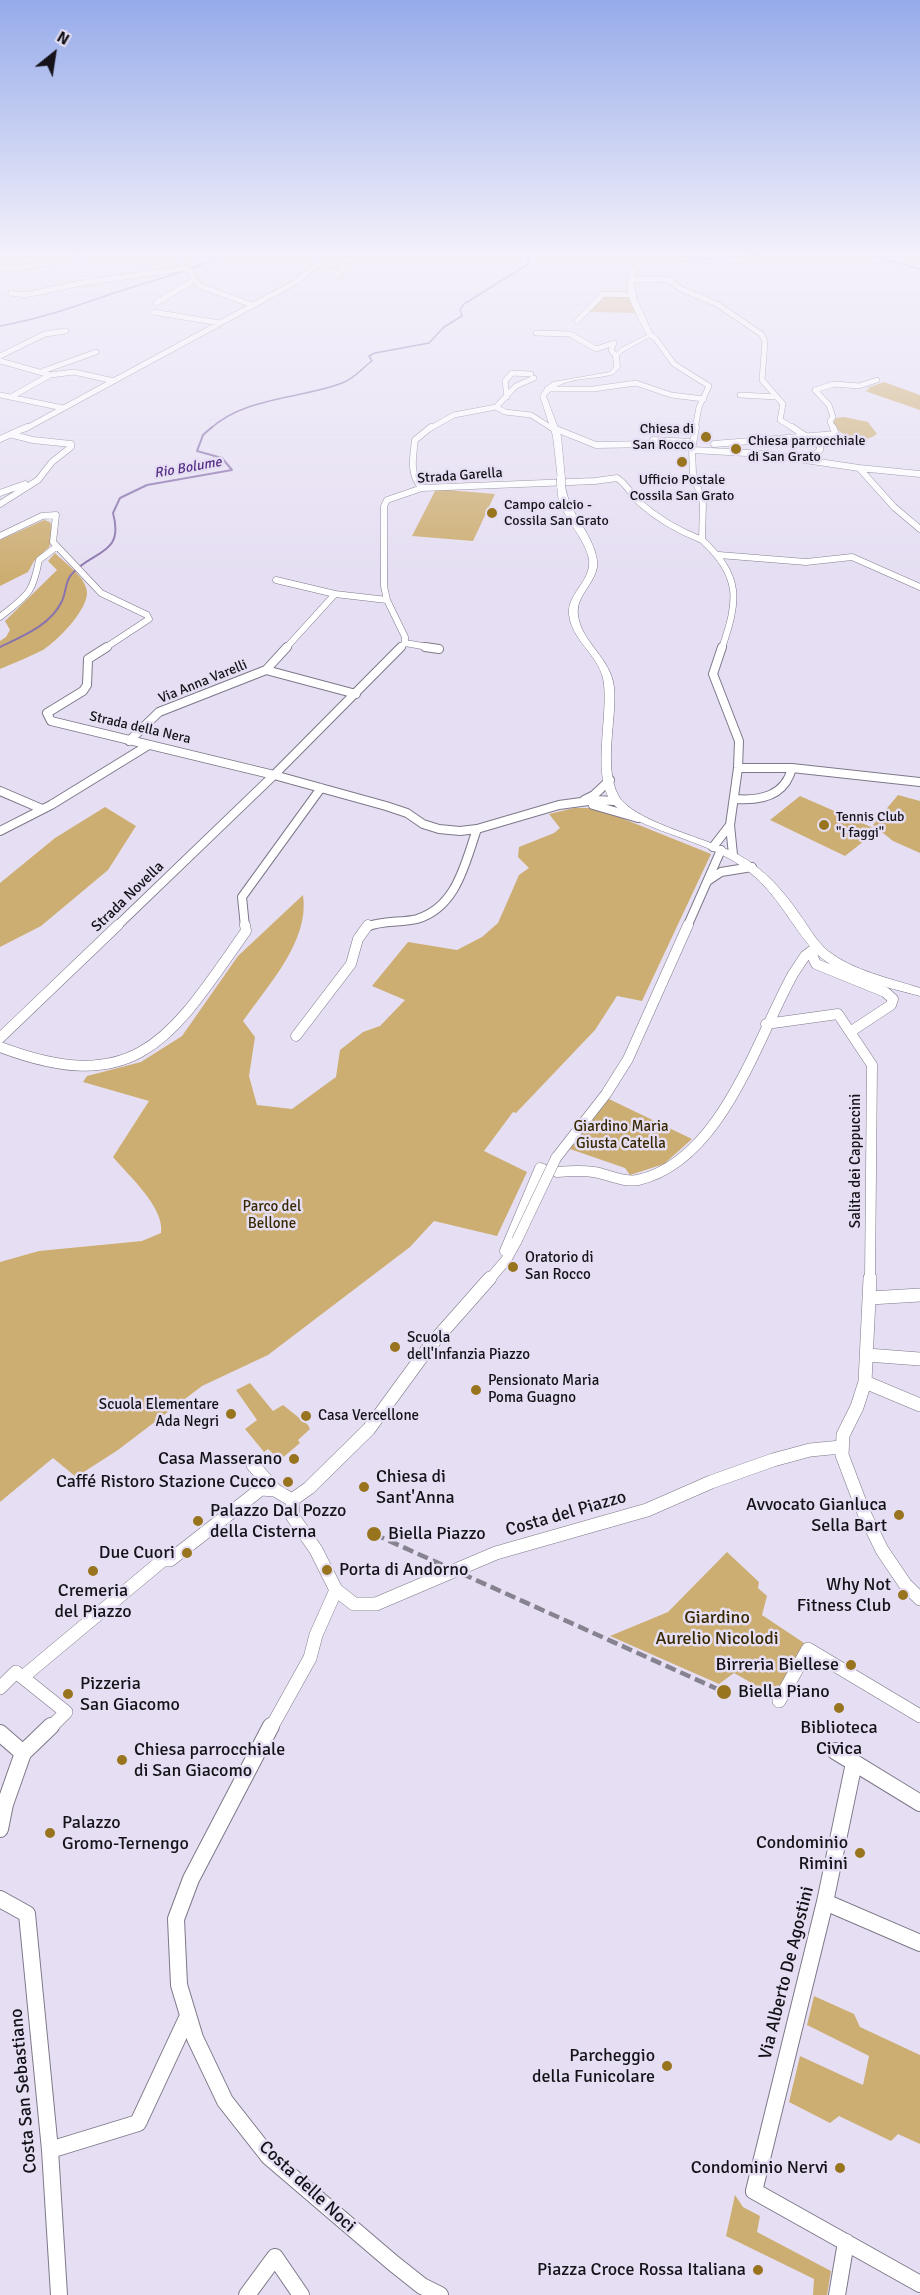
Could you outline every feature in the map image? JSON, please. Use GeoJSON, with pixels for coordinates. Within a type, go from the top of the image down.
{"type":"FeatureCollection","features":[{"type":"Feature","properties":{"kind":"main road"},"geometry":{"type":"LineString","coordinates":[[615,801],[609,780],[609,685],[603,663],[580,633],[573,612],[577,599],[592,575],[594,562],[589,546],[561,497],[561,448],[543,396],[547,389],[564,381],[612,372],[617,368],[617,362]]}},
{"type":"Feature","properties":{"kind":"main road","name":"Strada della Nera"},"geometry":{"type":"LineString","coordinates":[[615,801],[640,818],[733,855],[752,867],[776,891],[817,947]]}},
{"type":"Feature","properties":{"kind":"main road"},"geometry":{"type":"LineString","coordinates":[[817,947],[848,967],[920,992]]}},
{"type":"Feature","properties":{"kind":"street"},"geometry":{"type":"LineString","coordinates":[[4,362],[50,375]]}},
{"type":"Feature","properties":{"kind":"street"},"geometry":{"type":"LineString","coordinates":[[40,372],[68,362]]}},
{"type":"Feature","properties":{"kind":"street"},"geometry":{"type":"LineString","coordinates":[[0,439],[13,435],[149,362]]}},
{"type":"Feature","properties":{"kind":"street"},"geometry":{"type":"LineString","coordinates":[[673,362],[709,387],[699,407],[692,446],[693,473],[703,503],[702,540]]}},
{"type":"Feature","properties":{"kind":"street"},"geometry":{"type":"LineString","coordinates":[[763,362],[762,380],[783,404],[780,420],[808,436],[820,446],[820,450],[809,460]]}},
{"type":"Feature","properties":{"kind":"street"},"geometry":{"type":"LineString","coordinates":[[11,397],[50,375],[74,372],[114,381]]}},
{"type":"Feature","properties":{"kind":"street"},"geometry":{"type":"LineString","coordinates":[[422,489],[416,482],[411,460],[415,440],[421,433],[454,415],[496,407],[507,397],[521,382],[533,376],[512,373],[505,381],[507,397]]}},
{"type":"Feature","properties":{"kind":"street"},"geometry":{"type":"LineString","coordinates":[[714,444],[836,434],[830,421],[833,417],[833,410],[815,390],[834,384],[859,386],[877,380]]}},
{"type":"Feature","properties":{"kind":"street"},"geometry":{"type":"LineString","coordinates":[[547,389],[593,389],[636,383],[671,395],[704,399]]}},
{"type":"Feature","properties":{"kind":"street"},"geometry":{"type":"LineString","coordinates":[[0,395],[63,408]]}},
{"type":"Feature","properties":{"kind":"street"},"geometry":{"type":"LineString","coordinates":[[740,395],[777,397]]}},
{"type":"Feature","properties":{"kind":"street"},"geometry":{"type":"LineString","coordinates":[[496,407],[505,412],[531,415],[557,431],[596,445],[653,444],[653,440],[920,474]]}},
{"type":"Feature","properties":{"kind":"street"},"geometry":{"type":"LineString","coordinates":[[0,504],[38,480],[52,462],[71,447],[71,444],[33,440],[13,435]]}},
{"type":"Feature","properties":{"kind":"street"},"geometry":{"type":"LineString","coordinates":[[859,468],[894,507],[920,529]]}},
{"type":"Feature","properties":{"kind":"street","name":"Strada Garella"},"geometry":{"type":"LineString","coordinates":[[405,643],[405,637],[387,600],[382,569],[384,506],[387,500],[422,489],[596,481],[617,478],[628,486],[633,496],[670,527],[702,540],[719,555]]}},
{"type":"Feature","properties":{"kind":"street"},"geometry":{"type":"LineString","coordinates":[[0,493],[38,480]]}},
{"type":"Feature","properties":{"kind":"street"},"geometry":{"type":"LineString","coordinates":[[0,536],[42,516],[52,514],[57,519],[53,542],[56,547],[39,560],[34,585],[0,617]]}},
{"type":"Feature","properties":{"kind":"street","name":"Strada della Nera"},"geometry":{"type":"LineString","coordinates":[[56,547],[88,577],[101,593],[147,615],[149,619],[88,659],[87,685],[83,691],[47,713],[46,717],[51,721],[321,788],[407,813],[423,824],[439,829],[460,831],[477,829],[559,805],[615,801]]}},
{"type":"Feature","properties":{"kind":"street"},"geometry":{"type":"LineString","coordinates":[[719,555],[806,562],[852,557],[920,587]]}},
{"type":"Feature","properties":{"kind":"street"},"geometry":{"type":"LineString","coordinates":[[719,555],[733,581],[734,607],[731,622],[713,674],[738,734],[738,768],[730,825],[733,855]]}},
{"type":"Feature","properties":{"kind":"street"},"geometry":{"type":"LineString","coordinates":[[276,580],[335,594],[387,600]]}},
{"type":"Feature","properties":{"kind":"street","name":"Via Anna Varelli"},"geometry":{"type":"LineString","coordinates":[[129,741],[159,712],[266,670],[335,594]]}},
{"type":"Feature","properties":{"kind":"street"},"geometry":{"type":"LineString","coordinates":[[274,775],[405,643],[439,649]]}},
{"type":"Feature","properties":{"kind":"street"},"geometry":{"type":"LineString","coordinates":[[266,670],[356,694]]}},
{"type":"Feature","properties":{"kind":"street"},"geometry":{"type":"LineString","coordinates":[[0,831],[42,809],[147,746]]}},
{"type":"Feature","properties":{"kind":"street"},"geometry":{"type":"LineString","coordinates":[[738,768],[792,768],[920,782]]}},
{"type":"Feature","properties":{"kind":"street"},"geometry":{"type":"LineString","coordinates":[[735,799],[750,801],[773,795],[787,784],[791,778],[792,768]]}},
{"type":"Feature","properties":{"kind":"street","name":"Strada Novella"},"geometry":{"type":"LineString","coordinates":[[0,1038],[274,775]]}},
{"type":"Feature","properties":{"kind":"street"},"geometry":{"type":"LineString","coordinates":[[580,802],[594,795],[609,780]]}},
{"type":"Feature","properties":{"kind":"street"},"geometry":{"type":"LineString","coordinates":[[0,1047],[52,1065],[93,1066],[123,1062],[158,1043],[184,1018],[246,932],[242,897],[321,788]]}},
{"type":"Feature","properties":{"kind":"street"},"geometry":{"type":"LineString","coordinates":[[0,791],[42,809]]}},
{"type":"Feature","properties":{"kind":"street","name":"Strada della Nera"},"geometry":{"type":"LineString","coordinates":[[580,802],[640,818]]}},
{"type":"Feature","properties":{"kind":"street"},"geometry":{"type":"LineString","coordinates":[[292,1500],[309,1488],[369,1430],[429,1347],[506,1260],[556,1158],[606,1094],[628,1059],[707,883],[717,849],[730,825]]}},
{"type":"Feature","properties":{"kind":"street"},"geometry":{"type":"LineString","coordinates":[[296,1036],[351,964],[358,939],[369,925],[399,924],[438,912],[455,892],[477,829]]}},
{"type":"Feature","properties":{"kind":"street"},"geometry":{"type":"LineString","coordinates":[[707,883],[721,872],[752,867]]}},
{"type":"Feature","properties":{"kind":"street"},"geometry":{"type":"LineString","coordinates":[[557,1172],[598,1172],[631,1181],[651,1176],[691,1152],[724,1110],[766,1024],[804,955],[817,947]]}},
{"type":"Feature","properties":{"kind":"street"},"geometry":{"type":"LineString","coordinates":[[817,947],[813,955],[816,964],[885,992],[893,999],[891,1005],[850,1032]]}},
{"type":"Feature","properties":{"kind":"street","name":"Salita dei Cappuccini"},"geometry":{"type":"LineString","coordinates":[[766,1024],[838,1014],[872,1065],[870,1298],[865,1382],[857,1407],[843,1435],[841,1447]]}},
{"type":"Feature","properties":{"kind":"street"},"geometry":{"type":"LineString","coordinates":[[506,1260],[505,1248],[540,1168],[543,1169]]}},
{"type":"Feature","properties":{"kind":"street"},"geometry":{"type":"LineString","coordinates":[[870,1298],[920,1295]]}},
{"type":"Feature","properties":{"kind":"street"},"geometry":{"type":"LineString","coordinates":[[867,1355],[920,1359]]}},
{"type":"Feature","properties":{"kind":"street"},"geometry":{"type":"LineString","coordinates":[[865,1382],[920,1405]]}},
{"type":"Feature","properties":{"kind":"street"},"geometry":{"type":"LineString","coordinates":[[841,1447],[842,1455],[875,1539],[907,1588],[920,1599]]}},
{"type":"Feature","properties":{"kind":"street","name":"Costa del Piazzo"},"geometry":{"type":"LineString","coordinates":[[336,1590],[354,1604],[376,1604],[496,1553],[647,1509],[711,1482],[773,1460],[810,1450],[841,1447]]}},
{"type":"Feature","properties":{"kind":"street"},"geometry":{"type":"LineString","coordinates":[[253,1465],[275,1490],[292,1500]]}},
{"type":"Feature","properties":{"kind":"street"},"geometry":{"type":"LineString","coordinates":[[24,1676],[163,1560],[172,1558],[261,1489],[275,1490]]}},
{"type":"Feature","properties":{"kind":"street"},"geometry":{"type":"LineString","coordinates":[[292,1500],[293,1517],[316,1550],[336,1590]]}},
{"type":"Feature","properties":{"kind":"street","name":"Costa delle Noci"},"geometry":{"type":"LineString","coordinates":[[336,1590],[316,1635],[310,1658],[282,1705],[239,1791],[191,1878],[176,1919],[179,1985],[195,2038],[225,2101],[269,2157],[393,2263],[422,2286],[440,2295]]}},
{"type":"Feature","properties":{"kind":"street"},"geometry":{"type":"LineString","coordinates":[[779,1701],[808,1649],[920,1716]]}},
{"type":"Feature","properties":{"kind":"street"},"geometry":{"type":"LineString","coordinates":[[0,1688],[16,1672],[24,1676],[66,1712],[23,1753],[5,1804],[0,1829]]}},
{"type":"Feature","properties":{"kind":"street"},"geometry":{"type":"LineString","coordinates":[[0,1733],[23,1753]]}},
{"type":"Feature","properties":{"kind":"street"},"geometry":{"type":"LineString","coordinates":[[835,1751],[920,1803]]}},
{"type":"Feature","properties":{"kind":"street","name":"Via Alberto De Agostini"},"geometry":{"type":"LineString","coordinates":[[846,2242],[754,2191],[825,1902],[854,1763]]}},
{"type":"Feature","properties":{"kind":"street","name":"Costa San Sebastiano"},"geometry":{"type":"LineString","coordinates":[[0,1899],[27,1914],[50,2150],[59,2295]]}},
{"type":"Feature","properties":{"kind":"street"},"geometry":{"type":"LineString","coordinates":[[825,1902],[920,1943]]}},
{"type":"Feature","properties":{"kind":"street"},"geometry":{"type":"LineString","coordinates":[[50,2150],[138,2122],[159,2073],[188,2016]]}},
{"type":"Feature","properties":{"kind":"street"},"geometry":{"type":"LineString","coordinates":[[837,2295],[846,2242],[920,2284]]}},
{"type":"Feature","properties":{"kind":"street"},"geometry":{"type":"LineString","coordinates":[[247,2295],[275,2257],[301,2295]]}},
{"type":"Feature","properties":{"kind":"green space"},"geometry":{"type":"Polygon","coordinates":[[[884,382],[920,395],[920,410],[865,391],[870,389],[867,388],[884,382]]]}},
{"type":"Feature","properties":{"kind":"green space"},"geometry":{"type":"Polygon","coordinates":[[[844,417],[868,422],[877,434],[871,438],[859,440],[841,433],[832,424],[836,418],[844,417]]]}},
{"type":"Feature","properties":{"kind":"green space"},"geometry":{"type":"Polygon","coordinates":[[[436,489],[495,494],[473,541],[412,536],[436,489]]]}},
{"type":"Feature","properties":{"kind":"green space"},"geometry":{"type":"Polygon","coordinates":[[[44,520],[50,522],[54,534],[49,547],[34,561],[28,572],[0,586],[0,540],[44,520]]]}},
{"type":"Feature","properties":{"kind":"green space"},"geometry":{"type":"Polygon","coordinates":[[[55,553],[86,586],[86,599],[83,607],[71,624],[49,646],[0,669],[0,641],[10,630],[5,621],[57,570],[48,561],[55,553]]]}},
{"type":"Feature","properties":{"kind":"green space"},"geometry":{"type":"Polygon","coordinates":[[[898,795],[920,801],[920,853],[893,841],[873,825],[898,795]]]}},
{"type":"Feature","properties":{"kind":"green space","name":"Tennis Club \"I faggi\""},"geometry":{"type":"Polygon","coordinates":[[[800,796],[878,830],[845,856],[770,820],[800,796]]]}},
{"type":"Feature","properties":{"kind":"green space"},"geometry":{"type":"Polygon","coordinates":[[[105,807],[136,826],[108,870],[41,926],[0,947],[0,883],[55,838],[105,807]]]}},
{"type":"Feature","properties":{"kind":"green space","name":"Parco del Bellone"},"geometry":{"type":"Polygon","coordinates":[[[574,808],[604,811],[711,854],[642,1001],[617,996],[595,1030],[516,1113],[513,1112],[484,1151],[527,1172],[497,1236],[434,1221],[410,1247],[268,1355],[202,1386],[118,1450],[76,1477],[53,1458],[0,1502],[0,1262],[39,1251],[142,1241],[161,1233],[161,1223],[152,1203],[113,1157],[149,1101],[83,1082],[87,1076],[141,1062],[182,1036],[238,956],[303,895],[300,929],[294,946],[243,1021],[255,1037],[249,1076],[257,1105],[292,1109],[336,1077],[340,1050],[363,1032],[380,1026],[405,1000],[372,986],[408,942],[457,950],[482,937],[498,923],[519,875],[529,868],[518,857],[519,847],[554,833],[560,828],[549,814],[574,808]]]}},
{"type":"Feature","properties":{"kind":"green space","name":"Giardino Maria Giusta Catella"},"geometry":{"type":"Polygon","coordinates":[[[609,1099],[692,1139],[664,1164],[630,1175],[625,1168],[567,1148],[609,1099]]]}},
{"type":"Feature","properties":{"kind":"green space"},"geometry":{"type":"Polygon","coordinates":[[[250,1383],[273,1411],[283,1405],[310,1429],[298,1440],[300,1443],[280,1460],[268,1449],[264,1452],[245,1429],[257,1420],[236,1390],[250,1383]]]}},
{"type":"Feature","properties":{"kind":"green space","name":"Giardino Aurelio Nicolodi"},"geometry":{"type":"Polygon","coordinates":[[[727,1552],[759,1582],[758,1588],[767,1596],[762,1615],[804,1643],[776,1697],[734,1673],[719,1684],[610,1636],[668,1612],[727,1552]]]}},
{"type":"Feature","properties":{"kind":"green space"},"geometry":{"type":"Polygon","coordinates":[[[814,1996],[854,2014],[860,2027],[920,2055],[920,2144],[898,2134],[891,2141],[839,2116],[830,2123],[789,2102],[800,2056],[863,2085],[869,2056],[807,2025],[814,1996]]]}},
{"type":"Feature","properties":{"kind":"green space"},"geometry":{"type":"Polygon","coordinates":[[[735,2195],[743,2207],[760,2216],[757,2232],[831,2271],[827,2295],[813,2295],[814,2279],[726,2236],[735,2195]]]}},
{"type":"Feature","properties":{"kind":"waterway","name":"Rio Bolume"},"geometry":{"type":"LineString","coordinates":[[210,429],[224,418],[239,411],[346,381],[371,362]]}},
{"type":"Feature","properties":{"kind":"waterway","name":"Rio Bolume"},"geometry":{"type":"LineString","coordinates":[[0,647],[36,629],[51,617],[62,601],[71,575],[110,545],[115,527],[113,513],[120,498],[147,485],[232,470],[222,458],[197,451],[203,435],[212,427]]}},
{"type":"Feature","properties":{"kind":"railway"},"geometry":{"type":"LineString","coordinates":[[374,1534],[724,1692]]}},
{"type":"Feature","properties":{"kind":"place","name":"Chiesa di San Rocco"},"geometry":{"type":"Point","coordinates":[706,437]}},
{"type":"Feature","properties":{"kind":"place","name":"Chiesa parrocchiale di San Grato"},"geometry":{"type":"Point","coordinates":[736,449]}},
{"type":"Feature","properties":{"kind":"place","name":"Ufficio Postale Cossila San Grato"},"geometry":{"type":"Point","coordinates":[682,462]}},
{"type":"Feature","properties":{"kind":"place","name":"Campo calcio - Cossila San Grato"},"geometry":{"type":"Point","coordinates":[492,513]}},
{"type":"Feature","properties":{"kind":"place","name":"Tennis Club \"I faggi\""},"geometry":{"type":"Point","coordinates":[824,825]}},
{"type":"Feature","properties":{"kind":"place","name":"Oratorio di San Rocco"},"geometry":{"type":"Point","coordinates":[513,1267]}},
{"type":"Feature","properties":{"kind":"place","name":"Scuola dell'Infanzia Piazzo"},"geometry":{"type":"Point","coordinates":[395,1347]}},
{"type":"Feature","properties":{"kind":"place","name":"Pensionato Maria Poma Guagno"},"geometry":{"type":"Point","coordinates":[476,1390]}},
{"type":"Feature","properties":{"kind":"place","name":"Scuola Elementare Ada Negri"},"geometry":{"type":"Point","coordinates":[231,1414]}},
{"type":"Feature","properties":{"kind":"place","name":"Casa Vercellone"},"geometry":{"type":"Point","coordinates":[306,1416]}},
{"type":"Feature","properties":{"kind":"place","name":"Casa Masserano"},"geometry":{"type":"Point","coordinates":[294,1459]}},
{"type":"Feature","properties":{"kind":"place","name":"Caffé Ristoro Stazione Cucco"},"geometry":{"type":"Point","coordinates":[288,1482]}},
{"type":"Feature","properties":{"kind":"place","name":"Chiesa di Sant'Anna"},"geometry":{"type":"Point","coordinates":[364,1487]}},
{"type":"Feature","properties":{"kind":"place","name":"Avvocato Gianluca Sella Bart"},"geometry":{"type":"Point","coordinates":[899,1515]}},
{"type":"Feature","properties":{"kind":"place","name":"Palazzo Dal Pozzo della Cisterna"},"geometry":{"type":"Point","coordinates":[198,1521]}},
{"type":"Feature","properties":{"kind":"place","name":"Biella Piazzo"},"geometry":{"type":"Point","coordinates":[374,1534]}},
{"type":"Feature","properties":{"kind":"place","name":"Due Cuori"},"geometry":{"type":"Point","coordinates":[187,1553]}},
{"type":"Feature","properties":{"kind":"place","name":"Porta di Andorno"},"geometry":{"type":"Point","coordinates":[327,1570]}},
{"type":"Feature","properties":{"kind":"place","name":"Cremeria del Piazzo"},"geometry":{"type":"Point","coordinates":[93,1571]}},
{"type":"Feature","properties":{"kind":"place","name":"Why Not Fitness Club"},"geometry":{"type":"Point","coordinates":[903,1595]}},
{"type":"Feature","properties":{"kind":"place","name":"Birreria Biellese"},"geometry":{"type":"Point","coordinates":[851,1665]}},
{"type":"Feature","properties":{"kind":"place","name":"Biella Piano"},"geometry":{"type":"Point","coordinates":[724,1692]}},
{"type":"Feature","properties":{"kind":"place","name":"Pizzeria San Giacomo"},"geometry":{"type":"Point","coordinates":[68,1694]}},
{"type":"Feature","properties":{"kind":"place","name":"Biblioteca Civica"},"geometry":{"type":"Point","coordinates":[839,1708]}},
{"type":"Feature","properties":{"kind":"place","name":"Chiesa parrocchiale di San Giacomo"},"geometry":{"type":"Point","coordinates":[122,1760]}},
{"type":"Feature","properties":{"kind":"place","name":"Palazzo Gromo-Ternengo"},"geometry":{"type":"Point","coordinates":[50,1833]}},
{"type":"Feature","properties":{"kind":"place","name":"Condominio Rimini"},"geometry":{"type":"Point","coordinates":[860,1853]}},
{"type":"Feature","properties":{"kind":"place","name":"Parcheggio della Funicolare"},"geometry":{"type":"Point","coordinates":[667,2066]}},
{"type":"Feature","properties":{"kind":"place","name":"Condominio Nervi"},"geometry":{"type":"Point","coordinates":[840,2168]}},
{"type":"Feature","properties":{"kind":"place","name":"Piazza Croce Rossa Italiana"},"geometry":{"type":"Point","coordinates":[758,2270]}}]}
